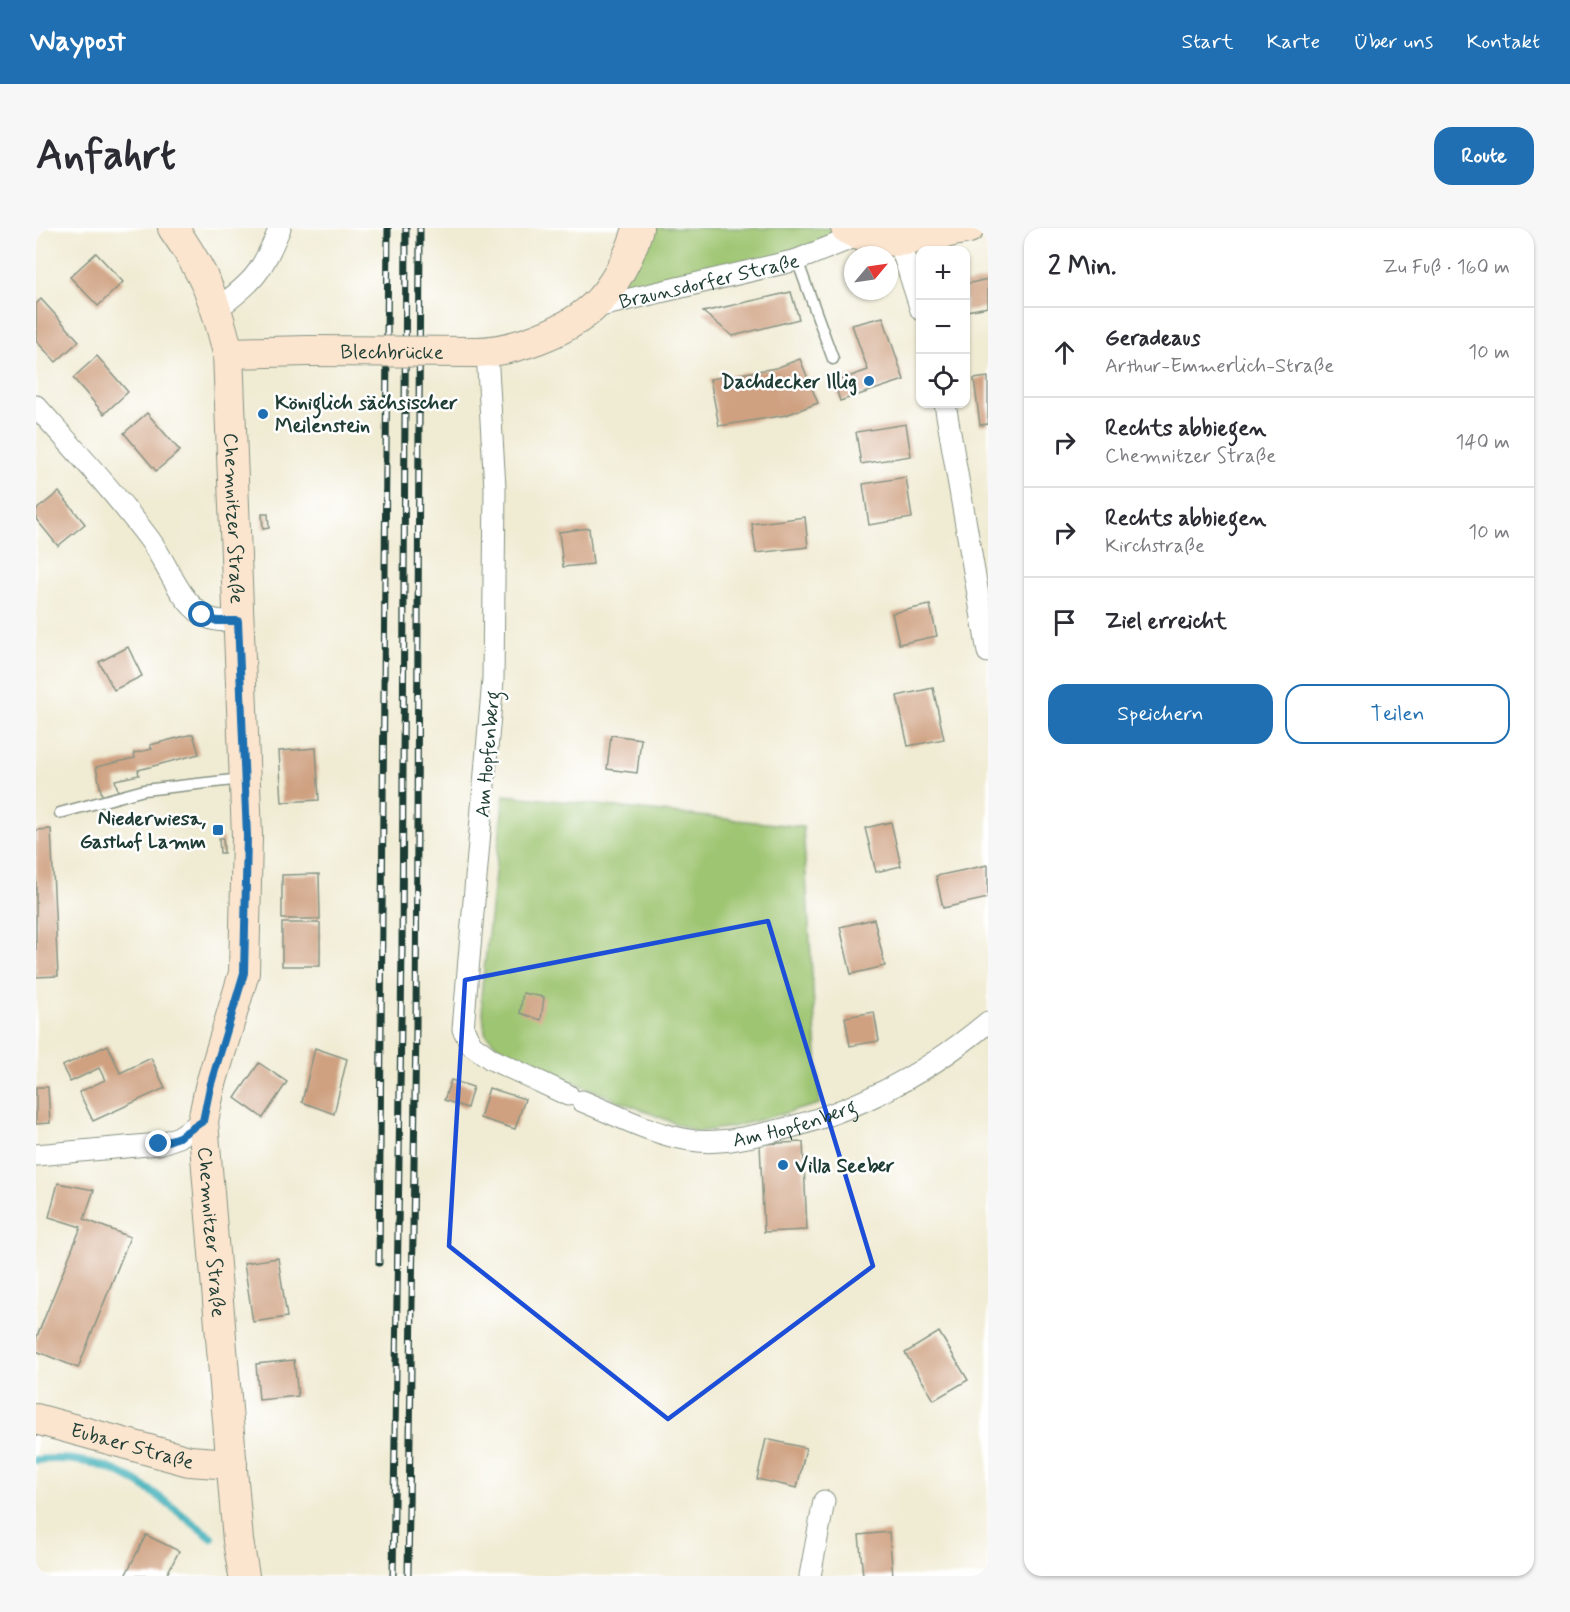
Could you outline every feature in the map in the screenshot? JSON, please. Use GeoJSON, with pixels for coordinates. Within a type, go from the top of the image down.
{"type":"FeatureCollection","features":[{"type":"Feature","properties":{"kind":"main road","name":"Chemnitzer Straße"},"geometry":{"type":"LineString","coordinates":[[172,228],[205,277],[218,308],[228,353],[245,779],[247,872],[244,973],[210,1087],[203,1121],[238,1540],[245,1574]]}},
{"type":"Feature","properties":{"kind":"main road"},"geometry":{"type":"LineString","coordinates":[[592,308],[622,266],[638,228]]}},
{"type":"Feature","properties":{"kind":"main road","name":"Braunsdorfer Straße"},"geometry":{"type":"LineString","coordinates":[[852,232],[874,241],[899,241],[969,228]]}},
{"type":"Feature","properties":{"kind":"main road","name":"Blechbrücke"},"geometry":{"type":"LineString","coordinates":[[228,353],[482,352],[552,333],[592,308]]}},
{"type":"Feature","properties":{"kind":"main road","name":"Eubaer Straße"},"geometry":{"type":"LineString","coordinates":[[36,1419],[189,1461],[232,1464]]}},
{"type":"Feature","properties":{"kind":"street"},"geometry":{"type":"LineString","coordinates":[[218,308],[249,286],[262,268],[279,228]]}},
{"type":"Feature","properties":{"kind":"street","name":"Braunsdorfer Straße"},"geometry":{"type":"LineString","coordinates":[[592,308],[797,260],[852,232]]}},
{"type":"Feature","properties":{"kind":"street"},"geometry":{"type":"LineString","coordinates":[[899,241],[918,300]]}},
{"type":"Feature","properties":{"kind":"street","name":"Am Hopfenberg"},"geometry":{"type":"LineString","coordinates":[[482,352],[495,488],[493,680],[463,1029],[472,1045],[491,1059],[575,1098],[666,1135],[711,1142],[740,1139],[795,1128],[833,1116],[926,1068],[988,1022]]}},
{"type":"Feature","properties":{"kind":"street"},"geometry":{"type":"LineString","coordinates":[[36,406],[100,478],[151,542],[185,597],[202,615],[217,621],[238,621]]}},
{"type":"Feature","properties":{"kind":"street"},"geometry":{"type":"LineString","coordinates":[[946,408],[988,652]]}},
{"type":"Feature","properties":{"kind":"street"},"geometry":{"type":"LineString","coordinates":[[36,1155],[159,1144],[179,1137],[203,1121]]}},
{"type":"Feature","properties":{"kind":"street"},"geometry":{"type":"LineString","coordinates":[[810,1576],[824,1501]]}},
{"type":"Feature","properties":{"kind":"lane"},"geometry":{"type":"LineString","coordinates":[[797,260],[833,359]]}},
{"type":"Feature","properties":{"kind":"lane"},"geometry":{"type":"LineString","coordinates":[[60,813],[144,790],[245,779]]}},
{"type":"Feature","properties":{"kind":"highlighted area"},"geometry":{"type":"Polygon","coordinates":[[[768,921],[873,1266],[668,1419],[449,1246],[465,980],[768,921]]]}},
{"type":"Feature","properties":{"kind":"green space"},"geometry":{"type":"Polygon","coordinates":[[[637,228],[846,228],[857,236],[592,308],[637,228]]]}},
{"type":"Feature","properties":{"kind":"green space"},"geometry":{"type":"Polygon","coordinates":[[[504,795],[803,827],[820,1104],[732,1127],[697,1132],[587,1088],[500,1049],[485,1033],[481,996],[504,795]]]}},
{"type":"Feature","properties":{"kind":"building"},"geometry":{"type":"Polygon","coordinates":[[[96,253],[123,282],[98,306],[70,277],[96,253]]]}},
{"type":"Feature","properties":{"kind":"building"},"geometry":{"type":"Polygon","coordinates":[[[988,279],[988,307],[970,310],[970,283],[988,279]]]}},
{"type":"Feature","properties":{"kind":"building"},"geometry":{"type":"Polygon","coordinates":[[[791,292],[799,319],[733,336],[703,312],[791,292]]]}},
{"type":"Feature","properties":{"kind":"building"},"geometry":{"type":"Polygon","coordinates":[[[41,299],[79,341],[56,362],[36,341],[36,304],[41,299]]]}},
{"type":"Feature","properties":{"kind":"building"},"geometry":{"type":"Polygon","coordinates":[[[883,317],[904,380],[840,401],[834,382],[868,370],[852,325],[883,317]]]}},
{"type":"Feature","properties":{"kind":"building"},"geometry":{"type":"Polygon","coordinates":[[[97,356],[128,392],[104,414],[73,378],[97,356]]]}},
{"type":"Feature","properties":{"kind":"building"},"geometry":{"type":"Polygon","coordinates":[[[800,359],[818,403],[786,415],[719,426],[710,379],[776,368],[800,359]]]}},
{"type":"Feature","properties":{"kind":"building"},"geometry":{"type":"Polygon","coordinates":[[[988,377],[988,424],[980,425],[974,379],[988,377]]]}},
{"type":"Feature","properties":{"kind":"building"},"geometry":{"type":"Polygon","coordinates":[[[147,413],[180,451],[156,471],[124,433],[147,413]]]}},
{"type":"Feature","properties":{"kind":"building"},"geometry":{"type":"Polygon","coordinates":[[[906,424],[911,456],[861,464],[856,432],[906,424]]]}},
{"type":"Feature","properties":{"kind":"building"},"geometry":{"type":"Polygon","coordinates":[[[906,477],[912,518],[869,525],[863,484],[906,477]]]}},
{"type":"Feature","properties":{"kind":"building"},"geometry":{"type":"Polygon","coordinates":[[[59,492],[85,524],[58,546],[36,519],[36,510],[59,492]]]}},
{"type":"Feature","properties":{"kind":"building"},"geometry":{"type":"Polygon","coordinates":[[[262,514],[268,514],[269,528],[263,529],[262,514]]]}},
{"type":"Feature","properties":{"kind":"building"},"geometry":{"type":"Polygon","coordinates":[[[805,517],[808,547],[756,553],[752,524],[805,517]]]}},
{"type":"Feature","properties":{"kind":"building"},"geometry":{"type":"Polygon","coordinates":[[[589,528],[593,564],[563,567],[559,532],[589,528]]]}},
{"type":"Feature","properties":{"kind":"building"},"geometry":{"type":"Polygon","coordinates":[[[930,605],[937,636],[899,644],[892,613],[930,605]]]}},
{"type":"Feature","properties":{"kind":"building"},"geometry":{"type":"Polygon","coordinates":[[[128,647],[142,676],[114,690],[99,662],[128,647]]]}},
{"type":"Feature","properties":{"kind":"building"},"geometry":{"type":"Polygon","coordinates":[[[933,688],[944,739],[908,746],[897,696],[933,688]]]}},
{"type":"Feature","properties":{"kind":"building"},"geometry":{"type":"Polygon","coordinates":[[[193,734],[199,754],[138,770],[139,775],[115,780],[118,791],[102,796],[96,767],[135,758],[134,753],[152,749],[150,745],[193,734]]]}},
{"type":"Feature","properties":{"kind":"building"},"geometry":{"type":"Polygon","coordinates":[[[611,735],[641,739],[637,773],[607,769],[611,735]]]}},
{"type":"Feature","properties":{"kind":"building"},"geometry":{"type":"Polygon","coordinates":[[[316,748],[319,800],[282,802],[279,751],[316,748]]]}},
{"type":"Feature","properties":{"kind":"building"},"geometry":{"type":"Polygon","coordinates":[[[891,822],[901,866],[876,872],[865,828],[891,822]]]}},
{"type":"Feature","properties":{"kind":"building"},"geometry":{"type":"Polygon","coordinates":[[[51,829],[58,976],[36,977],[36,830],[51,829]]]}},
{"type":"Feature","properties":{"kind":"building"},"geometry":{"type":"Polygon","coordinates":[[[219,838],[223,838],[224,853],[220,853],[219,838]]]}},
{"type":"Feature","properties":{"kind":"building"},"geometry":{"type":"Polygon","coordinates":[[[988,865],[988,898],[943,908],[936,876],[988,865]]]}},
{"type":"Feature","properties":{"kind":"building"},"geometry":{"type":"Polygon","coordinates":[[[319,874],[320,919],[282,919],[282,875],[319,874]]]}},
{"type":"Feature","properties":{"kind":"building"},"geometry":{"type":"Polygon","coordinates":[[[874,919],[885,966],[851,974],[840,927],[874,919]]]}},
{"type":"Feature","properties":{"kind":"building"},"geometry":{"type":"Polygon","coordinates":[[[282,923],[320,923],[320,966],[282,966],[282,923]]]}},
{"type":"Feature","properties":{"kind":"building"},"geometry":{"type":"Polygon","coordinates":[[[523,993],[544,997],[541,1020],[520,1013],[523,993]]]}},
{"type":"Feature","properties":{"kind":"building"},"geometry":{"type":"Polygon","coordinates":[[[874,1012],[879,1041],[850,1046],[845,1017],[874,1012]]]}},
{"type":"Feature","properties":{"kind":"building"},"geometry":{"type":"Polygon","coordinates":[[[108,1045],[120,1073],[151,1058],[165,1088],[93,1121],[79,1092],[105,1080],[99,1068],[70,1082],[62,1066],[108,1045]]]}},
{"type":"Feature","properties":{"kind":"building"},"geometry":{"type":"Polygon","coordinates":[[[315,1048],[347,1059],[334,1114],[302,1102],[315,1048]]]}},
{"type":"Feature","properties":{"kind":"building"},"geometry":{"type":"Polygon","coordinates":[[[259,1063],[287,1082],[263,1118],[235,1098],[259,1063]]]}},
{"type":"Feature","properties":{"kind":"building"},"geometry":{"type":"Polygon","coordinates":[[[451,1080],[473,1087],[467,1108],[444,1100],[451,1080]]]}},
{"type":"Feature","properties":{"kind":"building"},"geometry":{"type":"Polygon","coordinates":[[[36,1087],[48,1087],[50,1123],[36,1124],[36,1087]]]}},
{"type":"Feature","properties":{"kind":"building"},"geometry":{"type":"Polygon","coordinates":[[[489,1088],[525,1099],[515,1129],[480,1118],[489,1088]]]}},
{"type":"Feature","properties":{"kind":"building"},"geometry":{"type":"Polygon","coordinates":[[[803,1142],[807,1230],[764,1232],[760,1144],[803,1142]]]}},
{"type":"Feature","properties":{"kind":"building"},"geometry":{"type":"Polygon","coordinates":[[[58,1183],[94,1190],[84,1219],[130,1237],[78,1368],[36,1351],[36,1339],[81,1227],[49,1217],[58,1183]]]}},
{"type":"Feature","properties":{"kind":"building"},"geometry":{"type":"Polygon","coordinates":[[[278,1258],[287,1317],[253,1322],[244,1263],[278,1258]]]}},
{"type":"Feature","properties":{"kind":"building"},"geometry":{"type":"Polygon","coordinates":[[[939,1332],[968,1380],[934,1400],[905,1353],[939,1332]]]}},
{"type":"Feature","properties":{"kind":"building"},"geometry":{"type":"Polygon","coordinates":[[[294,1360],[298,1396],[259,1400],[256,1364],[294,1360]]]}},
{"type":"Feature","properties":{"kind":"building"},"geometry":{"type":"Polygon","coordinates":[[[766,1439],[806,1448],[797,1488],[757,1479],[766,1439]]]}},
{"type":"Feature","properties":{"kind":"building"},"geometry":{"type":"Polygon","coordinates":[[[889,1532],[893,1576],[863,1576],[859,1535],[889,1532]]]}},
{"type":"Feature","properties":{"kind":"building"},"geometry":{"type":"Polygon","coordinates":[[[146,1535],[179,1551],[166,1576],[125,1576],[146,1535]]]}},
{"type":"Feature","properties":{"kind":"waterway"},"geometry":{"type":"LineString","coordinates":[[36,1460],[64,1459],[89,1462],[111,1469],[151,1491],[212,1538]]}},
{"type":"Feature","properties":{"kind":"railway"},"geometry":{"type":"LineString","coordinates":[[379,1263],[388,228]]}},
{"type":"Feature","properties":{"kind":"railway"},"geometry":{"type":"LineString","coordinates":[[393,1576],[402,951],[406,228]]}},
{"type":"Feature","properties":{"kind":"railway"},"geometry":{"type":"LineString","coordinates":[[408,1576],[416,1027],[420,228]]}},
{"type":"Feature","properties":{"kind":"place","name":"Dachdecker Illig"},"geometry":{"type":"Point","coordinates":[869,381]}},
{"type":"Feature","properties":{"kind":"place","name":"Königlich sächsischer Meilenstein"},"geometry":{"type":"Point","coordinates":[263,414]}},
{"type":"Feature","properties":{"kind":"place","name":"Niederwiesa, Gasthof Lamm"},"geometry":{"type":"Point","coordinates":[218,830]}},
{"type":"Feature","properties":{"kind":"place","name":"Villa Seeber"},"geometry":{"type":"Point","coordinates":[783,1165]}},
{"type":"Feature","properties":{"kind":"route"},"geometry":{"type":"LineString","coordinates":[[159,1144],[179,1137],[203,1121],[204,1108],[244,973],[247,836],[238,621],[217,621],[202,615]]}}]}
